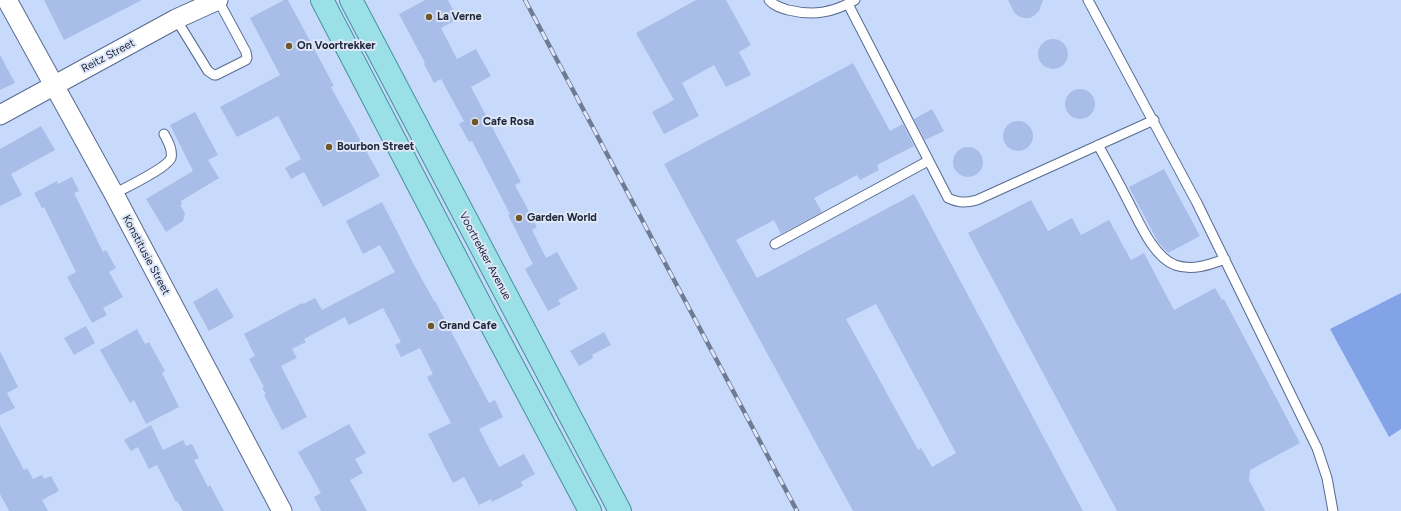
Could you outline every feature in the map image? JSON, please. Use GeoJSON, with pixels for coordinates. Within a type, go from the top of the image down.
{"type":"FeatureCollection","features":[{"type":"Feature","properties":{"kind":"main road"},"geometry":{"type":"LineString","coordinates":[[322,0],[488,320],[590,511]]}},
{"type":"Feature","properties":{"kind":"main road","name":"Voortrekker Avenue"},"geometry":{"type":"LineString","coordinates":[[351,0],[620,511]]}},
{"type":"Feature","properties":{"kind":"street","name":"Konstitusie Street"},"geometry":{"type":"LineString","coordinates":[[7,0],[114,194],[282,511]]}},
{"type":"Feature","properties":{"kind":"street","name":"Reitz Street"},"geometry":{"type":"LineString","coordinates":[[0,115],[176,19],[218,0]]}},
{"type":"Feature","properties":{"kind":"lane"},"geometry":{"type":"LineString","coordinates":[[176,19],[208,71],[216,75],[246,60],[247,58],[246,52],[218,0]]}},
{"type":"Feature","properties":{"kind":"lane"},"geometry":{"type":"LineString","coordinates":[[768,0],[780,8],[809,14],[832,10],[852,2],[928,161],[948,198],[956,202],[967,203],[977,200],[1154,120]]}},
{"type":"Feature","properties":{"kind":"lane"},"geometry":{"type":"LineString","coordinates":[[1088,0],[1154,120],[1197,203],[1317,448],[1327,478],[1332,510]]}},
{"type":"Feature","properties":{"kind":"lane"},"geometry":{"type":"LineString","coordinates":[[114,194],[155,172],[168,162],[171,157],[171,152],[164,134]]}},
{"type":"Feature","properties":{"kind":"lane"},"geometry":{"type":"LineString","coordinates":[[1098,146],[1150,241],[1165,260],[1175,265],[1189,268],[1205,267],[1225,259]]}},
{"type":"Feature","properties":{"kind":"lane"},"geometry":{"type":"LineString","coordinates":[[775,244],[928,161]]}},
{"type":"Feature","properties":{"kind":"water"},"geometry":{"type":"Polygon","coordinates":[[[1401,293],[1401,429],[1389,437],[1330,329],[1401,293]]]}},
{"type":"Feature","properties":{"kind":"building"},"geometry":{"type":"Polygon","coordinates":[[[44,0],[142,0],[64,40],[44,0]]]}},
{"type":"Feature","properties":{"kind":"building"},"geometry":{"type":"Polygon","coordinates":[[[284,0],[288,0],[334,86],[331,87],[380,176],[323,207],[304,172],[291,179],[285,168],[301,159],[278,116],[237,137],[220,107],[280,75],[250,18],[284,0]]]}},
{"type":"Feature","properties":{"kind":"building"},"geometry":{"type":"Polygon","coordinates":[[[425,0],[448,0],[458,19],[441,28],[457,59],[476,49],[491,76],[471,87],[521,182],[515,185],[537,227],[532,230],[546,258],[557,252],[578,289],[558,300],[561,304],[548,311],[525,269],[533,264],[508,215],[510,214],[472,141],[469,142],[459,124],[464,121],[441,79],[434,83],[399,14],[425,0]]]}},
{"type":"Feature","properties":{"kind":"building"},"geometry":{"type":"Polygon","coordinates":[[[696,0],[726,0],[751,45],[739,52],[751,75],[726,87],[714,65],[682,83],[699,116],[664,134],[652,112],[674,100],[636,33],[696,0]]]}},
{"type":"Feature","properties":{"kind":"building"},"geometry":{"type":"Polygon","coordinates":[[[1008,0],[1043,0],[1039,11],[1035,15],[1030,18],[1024,18],[1018,16],[1014,12],[1008,0]]]}},
{"type":"Feature","properties":{"kind":"building"},"geometry":{"type":"Polygon","coordinates":[[[1053,39],[1059,40],[1067,48],[1067,60],[1059,68],[1053,69],[1047,68],[1039,60],[1038,54],[1039,48],[1047,40],[1053,39]]]}},
{"type":"Feature","properties":{"kind":"building"},"geometry":{"type":"Polygon","coordinates":[[[0,55],[15,83],[0,90],[0,55]]]}},
{"type":"Feature","properties":{"kind":"building"},"geometry":{"type":"Polygon","coordinates":[[[853,63],[890,131],[903,124],[914,146],[877,165],[879,170],[860,180],[857,175],[814,198],[822,212],[781,234],[774,220],[736,240],[757,278],[914,194],[1083,511],[853,511],[664,164],[853,63]],[[876,304],[846,319],[918,450],[921,448],[932,467],[956,453],[876,304]]]}},
{"type":"Feature","properties":{"kind":"building"},"geometry":{"type":"Polygon","coordinates":[[[1080,89],[1086,90],[1094,98],[1094,110],[1086,118],[1080,119],[1074,118],[1066,110],[1065,104],[1066,98],[1074,90],[1080,89]]]}},
{"type":"Feature","properties":{"kind":"building"},"geometry":{"type":"Polygon","coordinates":[[[932,109],[944,131],[925,140],[914,119],[932,109]]]}},
{"type":"Feature","properties":{"kind":"building"},"geometry":{"type":"Polygon","coordinates":[[[195,112],[218,155],[208,160],[219,178],[181,201],[182,204],[180,205],[185,213],[183,221],[166,232],[146,199],[193,171],[170,125],[195,112]]]}},
{"type":"Feature","properties":{"kind":"building"},"geometry":{"type":"Polygon","coordinates":[[[1018,121],[1024,122],[1032,130],[1032,142],[1024,150],[1018,151],[1012,150],[1004,142],[1003,136],[1004,130],[1012,122],[1018,121]]]}},
{"type":"Feature","properties":{"kind":"building"},"geometry":{"type":"Polygon","coordinates":[[[41,126],[55,150],[11,174],[22,195],[0,206],[0,149],[41,126]]]}},
{"type":"Feature","properties":{"kind":"building"},"geometry":{"type":"Polygon","coordinates":[[[968,147],[978,152],[983,162],[978,172],[968,177],[958,172],[953,162],[958,152],[968,147]]]}},
{"type":"Feature","properties":{"kind":"building"},"geometry":{"type":"Polygon","coordinates":[[[1164,169],[1200,236],[1168,253],[1158,242],[1129,187],[1164,169]]]}},
{"type":"Feature","properties":{"kind":"building"},"geometry":{"type":"Polygon","coordinates":[[[72,177],[79,191],[74,193],[103,252],[106,250],[116,268],[109,272],[123,297],[103,308],[107,315],[92,323],[67,277],[76,272],[44,207],[42,208],[34,193],[57,181],[58,184],[72,177]]]}},
{"type":"Feature","properties":{"kind":"building"},"geometry":{"type":"Polygon","coordinates":[[[1031,200],[1048,231],[1072,218],[1081,235],[1109,220],[1131,260],[1144,253],[1174,310],[1215,288],[1222,300],[1224,299],[1300,443],[1250,470],[1249,480],[1265,511],[1117,511],[968,233],[1031,200]]]}},
{"type":"Feature","properties":{"kind":"building"},"geometry":{"type":"Polygon","coordinates":[[[382,202],[413,263],[435,301],[489,403],[495,400],[503,417],[479,429],[499,467],[524,454],[535,474],[521,482],[523,486],[492,502],[491,499],[479,505],[464,477],[453,483],[428,434],[451,423],[427,377],[433,374],[420,348],[401,357],[395,345],[401,342],[383,308],[349,325],[345,317],[304,339],[306,342],[292,349],[297,358],[281,366],[307,417],[282,430],[264,395],[266,394],[262,388],[264,387],[249,359],[255,356],[244,334],[302,303],[303,304],[315,298],[322,310],[395,272],[380,245],[363,254],[346,221],[382,202]]]}},
{"type":"Feature","properties":{"kind":"building"},"geometry":{"type":"Polygon","coordinates":[[[217,288],[234,317],[209,331],[193,302],[217,288]]]}},
{"type":"Feature","properties":{"kind":"building"},"geometry":{"type":"Polygon","coordinates":[[[86,326],[95,343],[74,355],[64,338],[86,326]]]}},
{"type":"Feature","properties":{"kind":"building"},"geometry":{"type":"Polygon","coordinates":[[[137,329],[145,344],[149,342],[165,371],[162,373],[179,407],[146,424],[134,400],[130,403],[100,350],[137,329]]]}},
{"type":"Feature","properties":{"kind":"building"},"geometry":{"type":"Polygon","coordinates":[[[604,332],[611,345],[592,355],[593,358],[579,366],[570,351],[604,332]]]}},
{"type":"Feature","properties":{"kind":"building"},"geometry":{"type":"Polygon","coordinates":[[[0,351],[18,387],[7,393],[15,408],[0,415],[0,351]]]}},
{"type":"Feature","properties":{"kind":"building"},"geometry":{"type":"Polygon","coordinates":[[[349,424],[366,453],[355,459],[363,473],[350,480],[367,511],[321,511],[314,497],[321,493],[298,452],[349,424]]]}},
{"type":"Feature","properties":{"kind":"building"},"geometry":{"type":"Polygon","coordinates":[[[0,425],[24,470],[27,468],[33,479],[42,475],[44,479],[51,476],[59,491],[42,500],[48,511],[9,511],[0,494],[0,425]]]}},
{"type":"Feature","properties":{"kind":"building"},"geometry":{"type":"Polygon","coordinates":[[[151,425],[163,450],[183,440],[186,446],[192,444],[199,458],[194,460],[208,487],[210,485],[224,511],[183,511],[177,501],[176,502],[157,465],[149,469],[138,447],[131,451],[124,440],[151,425]]]}},
{"type":"Feature","properties":{"kind":"railway"},"geometry":{"type":"LineString","coordinates":[[525,0],[797,511]]}},
{"type":"Feature","properties":{"kind":"place","name":"La Verne"},"geometry":{"type":"Point","coordinates":[429,17]}},
{"type":"Feature","properties":{"kind":"place","name":"On Voortrekker"},"geometry":{"type":"Point","coordinates":[289,46]}},
{"type":"Feature","properties":{"kind":"place","name":"Cafe Rosa"},"geometry":{"type":"Point","coordinates":[475,122]}},
{"type":"Feature","properties":{"kind":"place","name":"Bourbon Street"},"geometry":{"type":"Point","coordinates":[329,147]}},
{"type":"Feature","properties":{"kind":"place","name":"Garden World"},"geometry":{"type":"Point","coordinates":[519,218]}},
{"type":"Feature","properties":{"kind":"place","name":"Grand Cafe"},"geometry":{"type":"Point","coordinates":[431,326]}}]}
